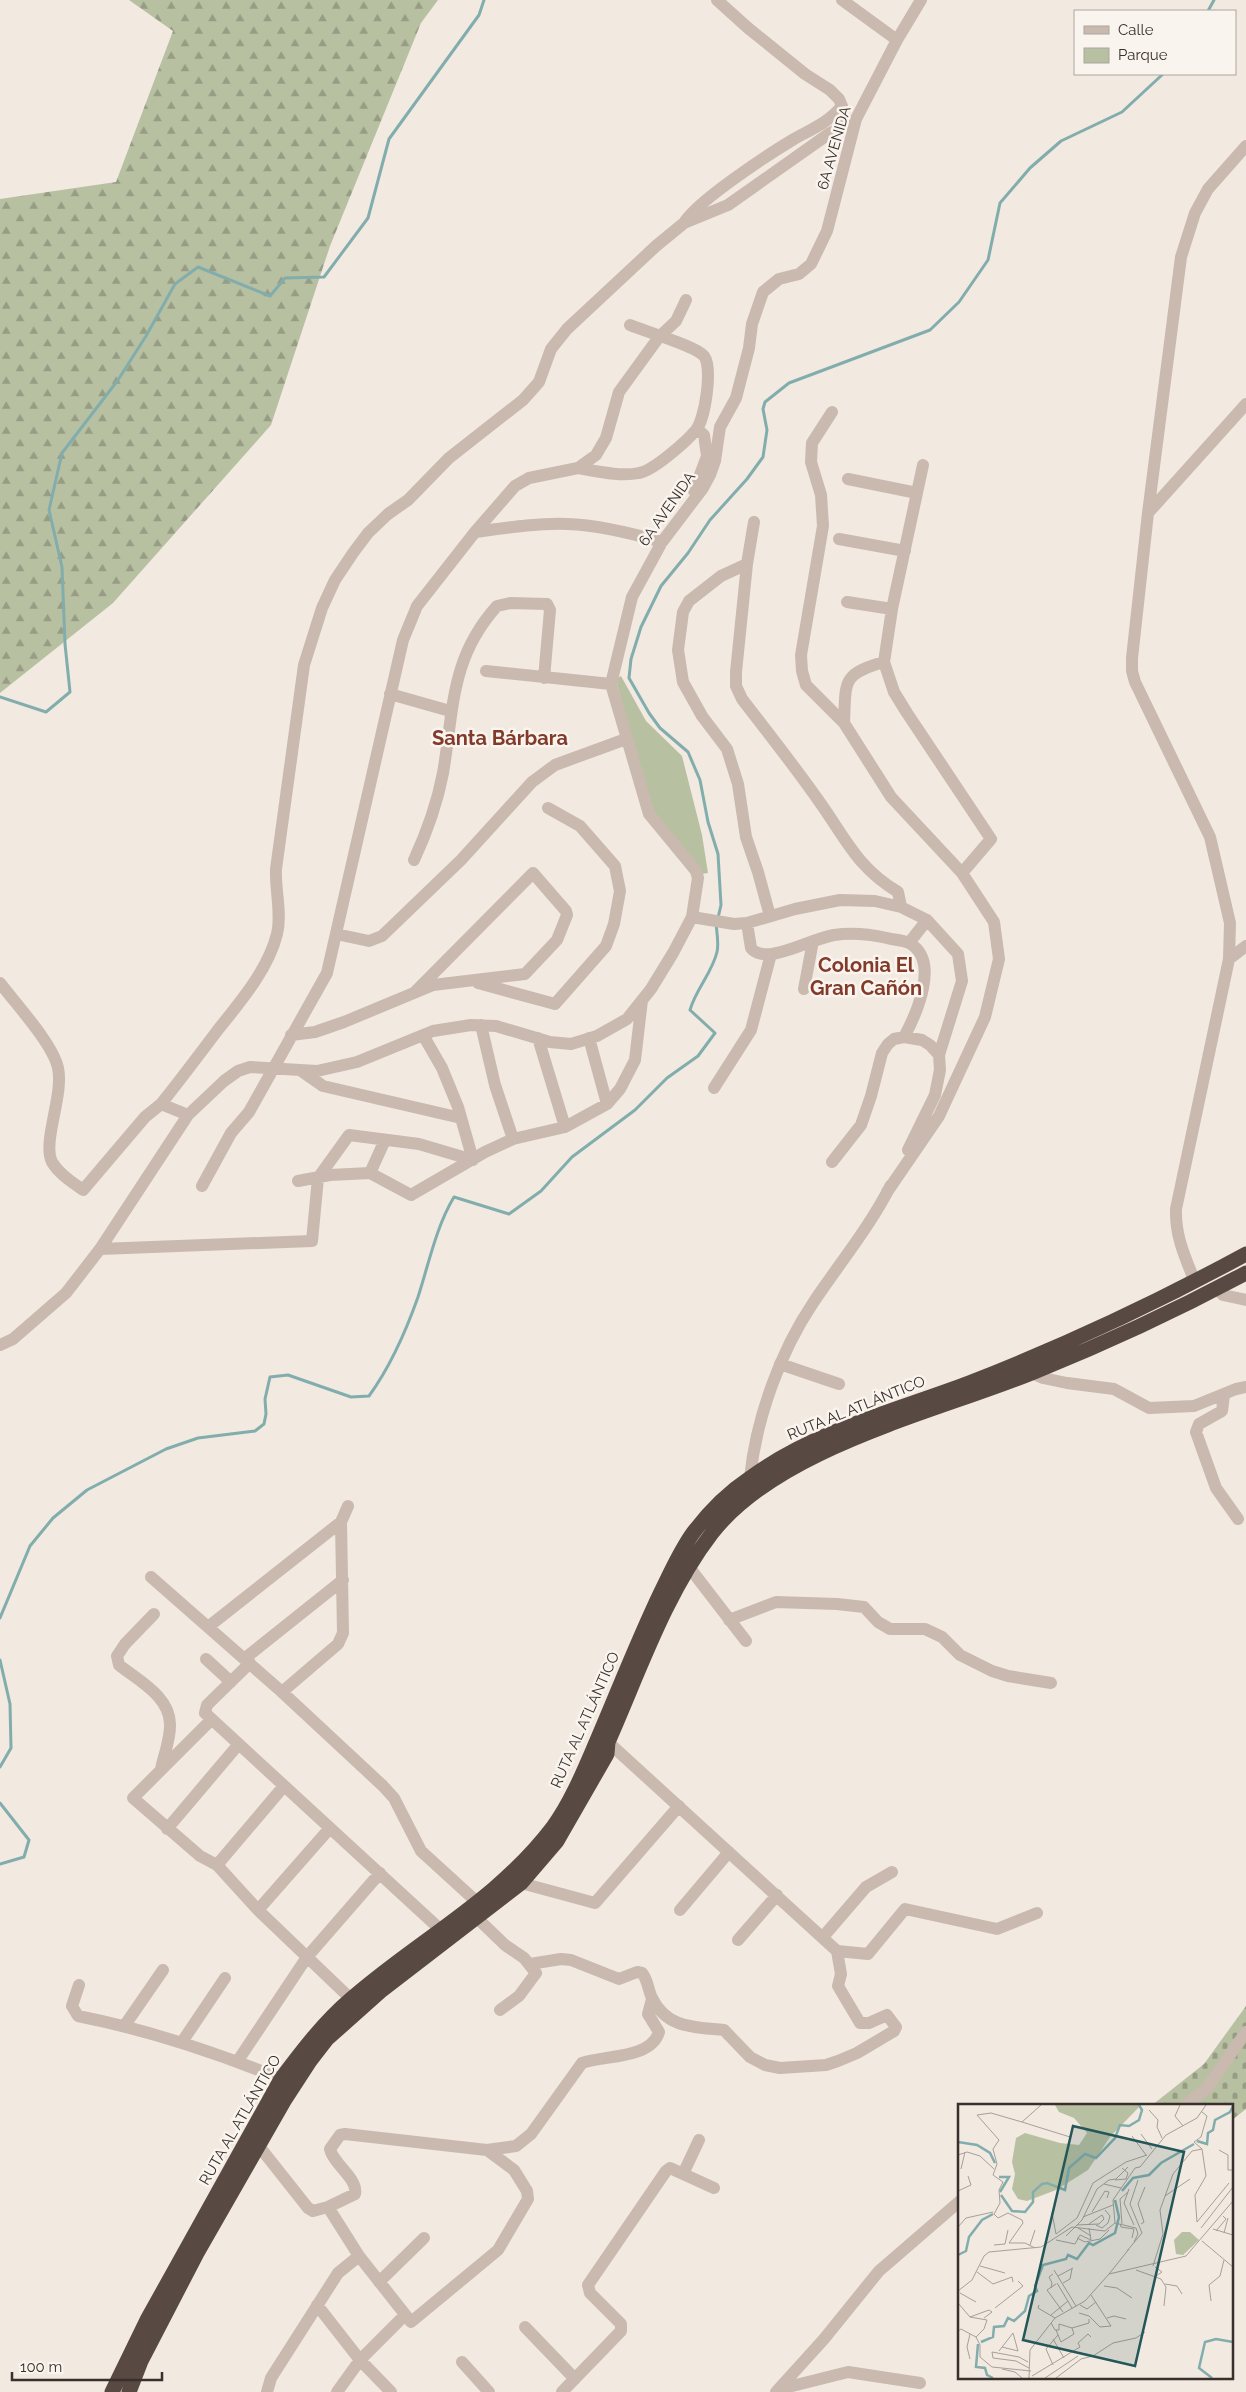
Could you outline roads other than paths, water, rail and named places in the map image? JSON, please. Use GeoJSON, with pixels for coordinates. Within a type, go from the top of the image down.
{"type":"FeatureCollection","features":[{"type":"Feature","properties":{"kind":"highway","name":"RUTA AL ATLÁNTICO"},"geometry":{"type":"LineString","coordinates":[[128,2392],[141,2361],[258,2145],[310,2061],[327,2039],[382,1990],[478,1911],[519,1867],[554,1825],[583,1773],[651,1612],[674,1567],[693,1533],[728,1496],[750,1478],[786,1455],[830,1434],[1070,1342],[1195,1282],[1246,1254]]}},
{"type":"Feature","properties":{"kind":"highway","name":"RUTA AL ATLÁNTICO"},"geometry":{"type":"LineString","coordinates":[[112,2392],[147,2320],[281,2079],[305,2047],[350,1999],[442,1931],[478,1911],[521,1883],[557,1841],[607,1754],[608,1742],[649,1647],[688,1567],[713,1532],[733,1511],[784,1471],[869,1433],[1032,1373],[1110,1340],[1217,1289],[1246,1273]]}},
{"type":"Feature","properties":{"kind":"street"},"geometry":{"type":"LineString","coordinates":[[684,223],[689,214],[718,192],[794,139],[833,116],[842,106],[839,99],[748,28],[717,0]]}},
{"type":"Feature","properties":{"kind":"street"},"geometry":{"type":"LineString","coordinates":[[842,0],[897,40]]}},
{"type":"Feature","properties":{"kind":"street","name":"6A AVENIDA"},"geometry":{"type":"LineString","coordinates":[[0,1345],[13,1339],[66,1293],[100,1249],[188,1115],[224,1080],[238,1071],[250,1068],[274,1067],[317,1071],[357,1062],[433,1031],[481,1025],[496,1026],[550,1042],[571,1044],[589,1038],[627,1019],[642,1000],[695,918],[698,878],[696,871],[652,821],[626,739],[612,684],[632,597],[641,576],[662,542],[703,488],[715,461],[720,426],[736,398],[749,348],[752,324],[764,292],[779,279],[799,274],[811,264],[827,231],[851,121],[921,0]]}},
{"type":"Feature","properties":{"kind":"street"},"geometry":{"type":"LineString","coordinates":[[833,116],[851,121]]}},
{"type":"Feature","properties":{"kind":"street"},"geometry":{"type":"LineString","coordinates":[[0,984],[48,1047],[58,1066],[61,1085],[50,1141],[51,1160],[60,1172],[83,1190],[146,1117],[161,1104],[242,999],[266,962],[277,934],[279,912],[275,888],[276,869],[304,665],[313,632],[335,580],[368,533],[388,514],[408,500],[449,458],[523,400],[539,382],[551,349],[567,329],[650,252],[684,223],[728,205],[851,121]]}},
{"type":"Feature","properties":{"kind":"street"},"geometry":{"type":"LineString","coordinates":[[1195,1282],[1179,1242],[1176,1226],[1176,1209],[1229,959],[1230,923],[1210,837],[1135,682],[1132,671],[1148,513],[1181,257],[1196,214],[1208,189],[1246,146]]}},
{"type":"Feature","properties":{"kind":"street"},"geometry":{"type":"LineString","coordinates":[[578,468],[596,455],[606,438],[619,392],[659,337],[676,321],[686,300]]}},
{"type":"Feature","properties":{"kind":"street"},"geometry":{"type":"LineString","coordinates":[[202,1186],[231,1133],[250,1112],[326,973],[372,785],[403,640],[417,606],[475,532],[515,486],[529,478],[578,468],[640,473],[650,468],[697,429],[707,396],[707,367],[704,356],[694,349],[630,325]]}},
{"type":"Feature","properties":{"kind":"street"},"geometry":{"type":"LineString","coordinates":[[1148,513],[1246,404]]}},
{"type":"Feature","properties":{"kind":"street"},"geometry":{"type":"LineString","coordinates":[[832,412],[812,443],[812,462],[821,495],[824,526],[802,654],[802,671],[806,685],[844,722],[891,797],[962,873],[994,922],[999,959],[985,1017],[954,1085],[939,1116],[887,1192]]}},
{"type":"Feature","properties":{"kind":"street"},"geometry":{"type":"LineString","coordinates":[[687,508],[707,456],[704,435],[697,429]]}},
{"type":"Feature","properties":{"kind":"street"},"geometry":{"type":"LineString","coordinates":[[923,465],[892,609],[884,662],[894,692],[991,839],[962,873]]}},
{"type":"Feature","properties":{"kind":"street"},"geometry":{"type":"LineString","coordinates":[[848,479],[917,493]]}},
{"type":"Feature","properties":{"kind":"street"},"geometry":{"type":"LineString","coordinates":[[754,522],[747,564],[736,686],[742,699],[821,803],[861,864],[874,876],[898,892],[901,907]]}},
{"type":"Feature","properties":{"kind":"street"},"geometry":{"type":"LineString","coordinates":[[475,532],[531,524],[568,524],[633,533],[662,542]]}},
{"type":"Feature","properties":{"kind":"street"},"geometry":{"type":"LineString","coordinates":[[839,539],[905,551]]}},
{"type":"Feature","properties":{"kind":"street"},"geometry":{"type":"LineString","coordinates":[[747,564],[721,576],[689,601],[683,612],[678,650],[682,682],[702,716],[727,749],[738,784],[746,837],[770,916]]}},
{"type":"Feature","properties":{"kind":"street"},"geometry":{"type":"LineString","coordinates":[[414,860],[426,833],[440,784],[456,680],[481,626],[497,606],[510,602],[547,604],[550,610],[544,678]]}},
{"type":"Feature","properties":{"kind":"street"},"geometry":{"type":"LineString","coordinates":[[847,602],[892,609]]}},
{"type":"Feature","properties":{"kind":"street"},"geometry":{"type":"LineString","coordinates":[[844,722],[846,685],[851,676],[862,668],[884,662]]}},
{"type":"Feature","properties":{"kind":"street"},"geometry":{"type":"LineString","coordinates":[[486,671],[612,684]]}},
{"type":"Feature","properties":{"kind":"street"},"geometry":{"type":"LineString","coordinates":[[390,694],[450,711]]}},
{"type":"Feature","properties":{"kind":"street"},"geometry":{"type":"LineString","coordinates":[[336,934],[369,941],[382,936],[461,860],[532,782],[562,762],[626,739]]}},
{"type":"Feature","properties":{"kind":"street"},"geometry":{"type":"LineString","coordinates":[[468,981],[555,1004],[606,946],[611,937],[620,891],[615,866],[580,826],[548,808]]}},
{"type":"Feature","properties":{"kind":"street"},"geometry":{"type":"LineString","coordinates":[[292,1035],[315,1032],[344,1022],[416,991],[445,982],[525,974],[557,940],[567,915],[566,911],[534,874],[416,991]]}},
{"type":"Feature","properties":{"kind":"street"},"geometry":{"type":"LineString","coordinates":[[695,918],[741,924],[840,900],[875,901],[901,907],[927,920],[958,954],[962,981],[939,1054],[940,1070],[935,1095],[887,1192],[866,1228],[813,1304],[792,1339],[780,1364],[752,1454],[750,1478]]}},
{"type":"Feature","properties":{"kind":"street"},"geometry":{"type":"LineString","coordinates":[[910,943],[927,920]]}},
{"type":"Feature","properties":{"kind":"street"},"geometry":{"type":"LineString","coordinates":[[741,924],[753,952],[771,954],[835,935],[864,933],[910,943],[921,954],[925,964],[923,992],[913,1020],[904,1036]]}},
{"type":"Feature","properties":{"kind":"street"},"geometry":{"type":"LineString","coordinates":[[804,989],[813,941]]}},
{"type":"Feature","properties":{"kind":"street"},"geometry":{"type":"LineString","coordinates":[[1229,959],[1246,946]]}},
{"type":"Feature","properties":{"kind":"street"},"geometry":{"type":"LineString","coordinates":[[714,1088],[751,1030],[771,954]]}},
{"type":"Feature","properties":{"kind":"street"},"geometry":{"type":"LineString","coordinates":[[298,1181],[330,1175],[370,1174],[411,1195],[513,1139],[565,1127],[607,1104],[620,1089],[635,1060],[642,1000]]}},
{"type":"Feature","properties":{"kind":"street"},"geometry":{"type":"LineString","coordinates":[[481,1025],[496,1085],[513,1139]]}},
{"type":"Feature","properties":{"kind":"street"},"geometry":{"type":"LineString","coordinates":[[423,1035],[442,1068],[462,1118],[473,1160]]}},
{"type":"Feature","properties":{"kind":"street"},"geometry":{"type":"LineString","coordinates":[[832,1162],[860,1124],[872,1096],[882,1053],[888,1044],[894,1039],[904,1036],[930,1044],[939,1054]]}},
{"type":"Feature","properties":{"kind":"street"},"geometry":{"type":"LineString","coordinates":[[538,1038],[565,1127]]}},
{"type":"Feature","properties":{"kind":"street"},"geometry":{"type":"LineString","coordinates":[[589,1038],[607,1104]]}},
{"type":"Feature","properties":{"kind":"street"},"geometry":{"type":"LineString","coordinates":[[298,1069],[323,1086],[462,1118]]}},
{"type":"Feature","properties":{"kind":"street"},"geometry":{"type":"LineString","coordinates":[[161,1104],[188,1115]]}},
{"type":"Feature","properties":{"kind":"street"},"geometry":{"type":"LineString","coordinates":[[100,1249],[312,1241],[318,1178],[349,1135],[420,1144],[473,1160]]}},
{"type":"Feature","properties":{"kind":"street"},"geometry":{"type":"LineString","coordinates":[[370,1174],[386,1140]]}},
{"type":"Feature","properties":{"kind":"street"},"geometry":{"type":"LineString","coordinates":[[1217,1289],[1223,1295],[1246,1300]]}},
{"type":"Feature","properties":{"kind":"street"},"geometry":{"type":"LineString","coordinates":[[780,1364],[839,1384]]}},
{"type":"Feature","properties":{"kind":"street"},"geometry":{"type":"LineString","coordinates":[[1032,1373],[1043,1378],[1067,1383],[1114,1389],[1149,1408],[1194,1406],[1236,1389],[1246,1387]]}},
{"type":"Feature","properties":{"kind":"street"},"geometry":{"type":"LineString","coordinates":[[1224,1395],[1222,1411],[1199,1424],[1196,1432],[1216,1488],[1238,1519]]}},
{"type":"Feature","properties":{"kind":"street"},"geometry":{"type":"LineString","coordinates":[[208,1627],[340,1522],[348,1506]]}},
{"type":"Feature","properties":{"kind":"street"},"geometry":{"type":"LineString","coordinates":[[282,1692],[338,1644],[343,1633],[340,1522]]}},
{"type":"Feature","properties":{"kind":"street"},"geometry":{"type":"LineString","coordinates":[[688,1567],[746,1641]]}},
{"type":"Feature","properties":{"kind":"street"},"geometry":{"type":"LineString","coordinates":[[150,1577],[282,1692],[383,1786],[394,1798],[420,1851],[478,1911],[505,1945],[530,1964],[536,1973],[534,1978],[519,1996],[500,2010]]}},
{"type":"Feature","properties":{"kind":"street"},"geometry":{"type":"LineString","coordinates":[[343,1580],[247,1661],[230,1682],[207,1704],[205,1713],[442,1931]]}},
{"type":"Feature","properties":{"kind":"street"},"geometry":{"type":"LineString","coordinates":[[729,1620],[776,1602],[864,1607],[878,1622],[890,1629],[926,1629],[942,1638],[960,1655],[992,1671],[1051,1683]]}},
{"type":"Feature","properties":{"kind":"street"},"geometry":{"type":"LineString","coordinates":[[154,1614],[125,1644],[117,1656],[119,1665],[160,1698],[168,1712],[170,1727],[161,1769]]}},
{"type":"Feature","properties":{"kind":"street"},"geometry":{"type":"LineString","coordinates":[[206,1658],[230,1682]]}},
{"type":"Feature","properties":{"kind":"street"},"geometry":{"type":"LineString","coordinates":[[211,1720],[133,1798],[200,1856],[217,1865],[258,1910],[350,1999]]}},
{"type":"Feature","properties":{"kind":"street"},"geometry":{"type":"LineString","coordinates":[[608,1742],[838,1950],[868,1954],[905,1909],[997,1929],[1038,1912]]}},
{"type":"Feature","properties":{"kind":"street"},"geometry":{"type":"LineString","coordinates":[[167,1829],[238,1745]]}},
{"type":"Feature","properties":{"kind":"street"},"geometry":{"type":"LineString","coordinates":[[217,1865],[284,1786]]}},
{"type":"Feature","properties":{"kind":"street"},"geometry":{"type":"LineString","coordinates":[[521,1883],[595,1902],[679,1806]]}},
{"type":"Feature","properties":{"kind":"street"},"geometry":{"type":"LineString","coordinates":[[258,1910],[330,1828]]}},
{"type":"Feature","properties":{"kind":"street"},"geometry":{"type":"LineString","coordinates":[[680,1910],[729,1852]]}},
{"type":"Feature","properties":{"kind":"street"},"geometry":{"type":"LineString","coordinates":[[823,1938],[866,1887],[892,1872]]}},
{"type":"Feature","properties":{"kind":"street"},"geometry":{"type":"LineString","coordinates":[[237,2062],[307,1957],[380,1873]]}},
{"type":"Feature","properties":{"kind":"street"},"geometry":{"type":"LineString","coordinates":[[738,1940],[777,1895]]}},
{"type":"Feature","properties":{"kind":"street"},"geometry":{"type":"LineString","coordinates":[[530,1964],[561,1959],[571,1960],[619,1979],[637,1972],[642,1973],[652,1999],[664,2015],[674,2023],[700,2029],[724,2030],[750,2056],[765,2064],[780,2068],[826,2065],[857,2053],[894,2031],[896,2027],[887,2015],[869,2023],[860,2023],[855,2017],[838,1986],[841,1974],[838,1950]]}},
{"type":"Feature","properties":{"kind":"street"},"geometry":{"type":"LineString","coordinates":[[125,2025],[163,1970]]}},
{"type":"Feature","properties":{"kind":"street"},"geometry":{"type":"LineString","coordinates":[[182,2042],[224,1978]]}},
{"type":"Feature","properties":{"kind":"street"},"geometry":{"type":"LineString","coordinates":[[79,1985],[72,2006],[78,2016],[125,2025],[182,2042],[281,2079]]}},
{"type":"Feature","properties":{"kind":"street"},"geometry":{"type":"LineString","coordinates":[[258,2145],[312,2211],[328,2207],[352,2196],[356,2190],[331,2154],[330,2149],[340,2136],[352,2134],[487,2150],[516,2146],[531,2134],[582,2063],[640,2051],[651,2045],[659,2032],[648,2014],[652,1999]]}},
{"type":"Feature","properties":{"kind":"street"},"geometry":{"type":"LineString","coordinates":[[1187,2104],[1207,2088],[1246,2032]]}},
{"type":"Feature","properties":{"kind":"street"},"geometry":{"type":"LineString","coordinates":[[683,2174],[699,2140]]}},
{"type":"Feature","properties":{"kind":"street"},"geometry":{"type":"LineString","coordinates":[[328,2207],[359,2256],[404,2316],[409,2321],[413,2321],[498,2250],[528,2199],[522,2181],[505,2161],[487,2150]]}},
{"type":"Feature","properties":{"kind":"street"},"geometry":{"type":"LineString","coordinates":[[562,2392],[622,2328],[590,2292],[588,2285],[666,2171],[670,2168],[714,2188]]}},
{"type":"Feature","properties":{"kind":"street"},"geometry":{"type":"LineString","coordinates":[[778,2391],[879,2271],[958,2203]]}},
{"type":"Feature","properties":{"kind":"street"},"geometry":{"type":"LineString","coordinates":[[379,2282],[424,2238]]}},
{"type":"Feature","properties":{"kind":"street"},"geometry":{"type":"LineString","coordinates":[[267,2392],[272,2378],[338,2273],[359,2256]]}},
{"type":"Feature","properties":{"kind":"street"},"geometry":{"type":"LineString","coordinates":[[317,2305],[360,2360],[391,2392]]}},
{"type":"Feature","properties":{"kind":"street"},"geometry":{"type":"LineString","coordinates":[[337,2392],[360,2360],[404,2316]]}},
{"type":"Feature","properties":{"kind":"street"},"geometry":{"type":"LineString","coordinates":[[525,2327],[575,2379]]}},
{"type":"Feature","properties":{"kind":"street"},"geometry":{"type":"LineString","coordinates":[[462,2362],[489,2392]]}},
{"type":"Feature","properties":{"kind":"street"},"geometry":{"type":"LineString","coordinates":[[778,2391],[848,2372],[920,2383]]}},
{"type":"Feature","properties":{"kind":"waterway"},"geometry":{"type":"LineString","coordinates":[[0,697],[46,712],[70,692],[65,644],[62,567],[49,510],[62,453],[118,380],[146,336],[175,284],[198,267],[270,296],[285,278],[324,277],[368,218],[389,139],[479,15],[484,0]]}},
{"type":"Feature","properties":{"kind":"waterway"},"geometry":{"type":"LineString","coordinates":[[1209,10],[1214,0]]}},
{"type":"Feature","properties":{"kind":"waterway"},"geometry":{"type":"LineString","coordinates":[[718,918],[721,905],[718,854],[708,822],[700,780],[688,752],[660,728],[629,678],[631,659],[641,627],[661,586],[688,553],[710,520],[747,479],[763,457],[767,430],[763,409],[765,402],[789,383],[930,330],[959,302],[988,260],[1000,203],[1030,168],[1061,141],[1122,112],[1162,75]]}},
{"type":"Feature","properties":{"kind":"waterway"},"geometry":{"type":"LineString","coordinates":[[0,1618],[30,1546],[53,1518],[87,1490],[166,1449],[198,1438],[255,1431],[264,1424],[266,1414],[265,1399],[270,1377],[288,1375],[351,1397],[369,1396],[391,1361],[403,1336],[418,1297],[442,1220],[454,1197],[509,1214],[541,1191],[572,1157],[635,1110],[667,1078],[698,1056],[715,1033],[690,1010],[715,960],[718,942],[716,924]]}},
{"type":"Feature","properties":{"kind":"waterway"},"geometry":{"type":"LineString","coordinates":[[0,1660],[10,1704],[11,1748],[0,1767]]}},
{"type":"Feature","properties":{"kind":"waterway"},"geometry":{"type":"LineString","coordinates":[[0,1803],[29,1840],[24,1857],[0,1864]]}},
{"type":"Feature","properties":{"kind":"district","name":"Santa Bárbara"},"geometry":{"type":"Point","coordinates":[500,738]}},
{"type":"Feature","properties":{"kind":"district","name":"Colonia El Gran Cañón"},"geometry":{"type":"Point","coordinates":[866,976]}}]}
